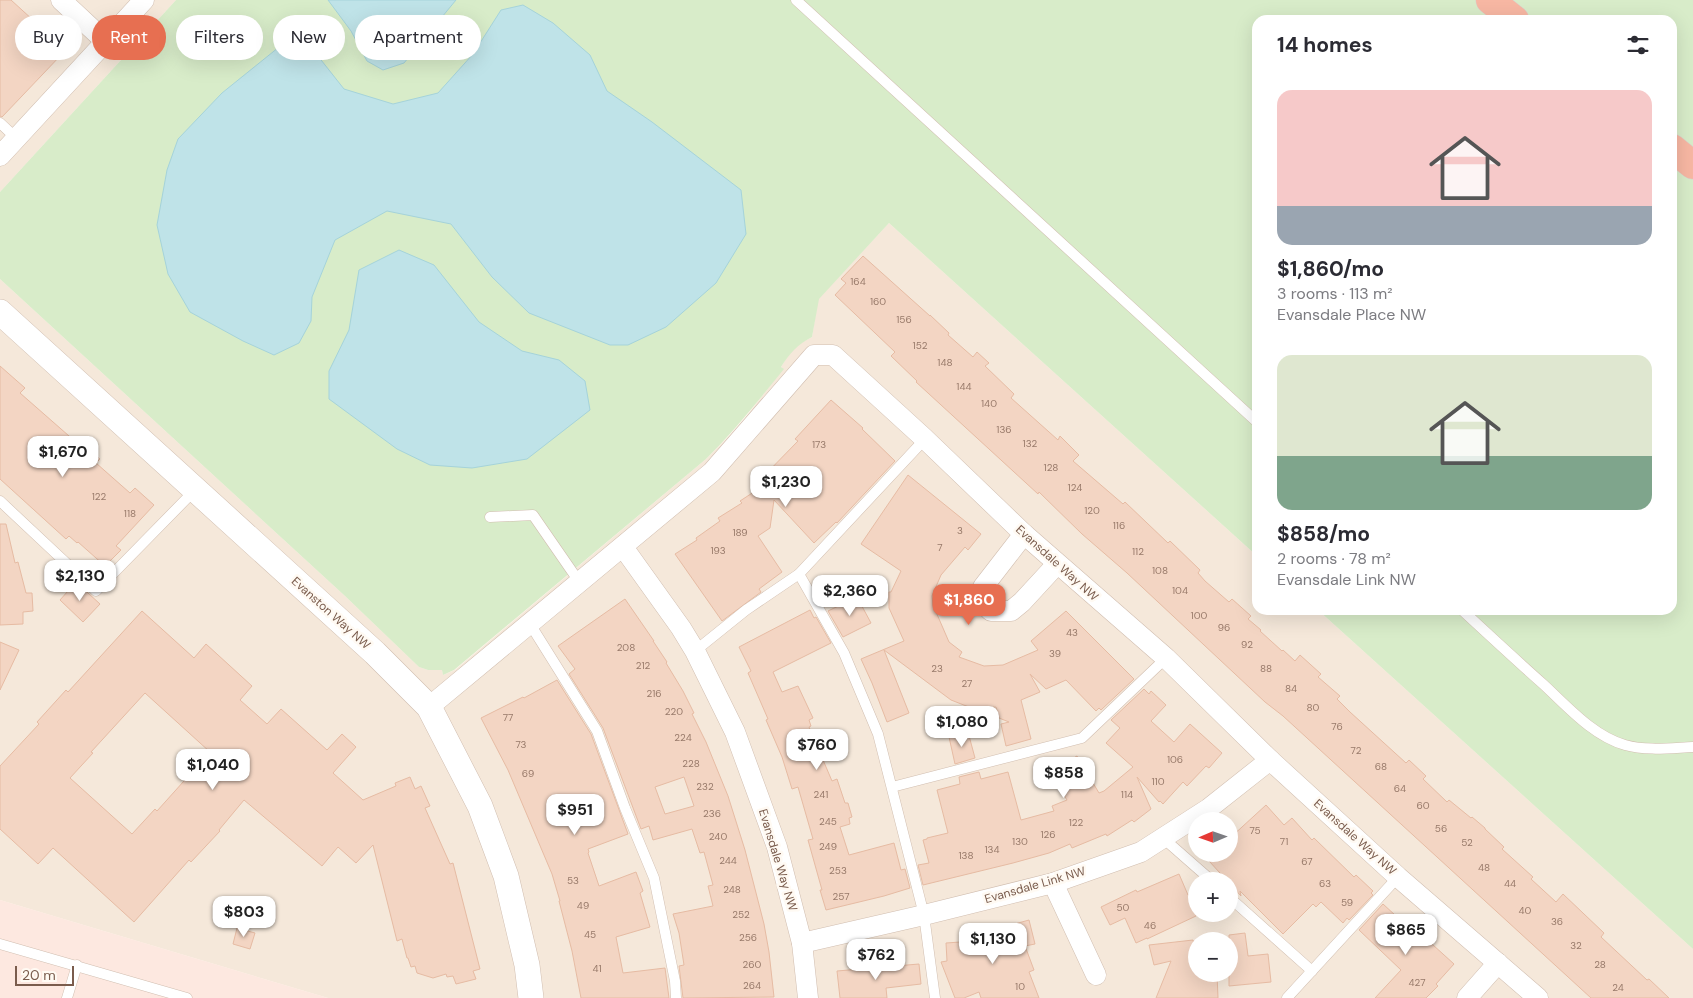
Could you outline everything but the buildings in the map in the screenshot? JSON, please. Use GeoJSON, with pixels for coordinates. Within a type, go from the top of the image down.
{"type":"FeatureCollection","features":[{"type":"Feature","properties":{"kind":"highway"},"geometry":{"type":"LineString","coordinates":[[1490,0],[1509,15]]}},
{"type":"Feature","properties":{"kind":"highway"},"geometry":{"type":"LineString","coordinates":[[1677,152],[1693,164]]}},
{"type":"Feature","properties":{"kind":"street"},"geometry":{"type":"LineString","coordinates":[[62,0],[92,28]]}},
{"type":"Feature","properties":{"kind":"street"},"geometry":{"type":"LineString","coordinates":[[130,15],[144,0]]}},
{"type":"Feature","properties":{"kind":"street"},"geometry":{"type":"LineString","coordinates":[[0,156],[92,56]]}},
{"type":"Feature","properties":{"kind":"street","name":"Evanston Way NW"},"geometry":{"type":"LineString","coordinates":[[0,312],[375,653],[429,707],[480,806],[506,876],[527,965],[530,998]]}},
{"type":"Feature","properties":{"kind":"street","name":"Evansdale Way NW"},"geometry":{"type":"LineString","coordinates":[[429,707],[712,472],[802,367],[814,356],[833,355],[925,439],[1024,534],[1166,658],[1270,760],[1398,877],[1538,998]]}},
{"type":"Feature","properties":{"kind":"street"},"geometry":{"type":"LineString","coordinates":[[1024,534],[984,588],[983,603],[991,612],[1011,611],[1022,602],[1057,564]]}},
{"type":"Feature","properties":{"kind":"street","name":"Evansdale Way NW"},"geometry":{"type":"LineString","coordinates":[[623,547],[682,628],[735,732],[777,847],[802,943],[808,998]]}},
{"type":"Feature","properties":{"kind":"street","name":"Evansdale Link NW"},"geometry":{"type":"LineString","coordinates":[[802,943],[1053,883],[1141,852],[1208,809],[1270,760]]}},
{"type":"Feature","properties":{"kind":"street"},"geometry":{"type":"LineString","coordinates":[[1053,883],[1096,975]]}},
{"type":"Feature","properties":{"kind":"street"},"geometry":{"type":"LineString","coordinates":[[1467,998],[1498,963]]}},
{"type":"Feature","properties":{"kind":"lane"},"geometry":{"type":"LineString","coordinates":[[796,0],[1252,418]]}},
{"type":"Feature","properties":{"kind":"lane"},"geometry":{"type":"LineString","coordinates":[[0,123],[16,138]]}},
{"type":"Feature","properties":{"kind":"lane"},"geometry":{"type":"LineString","coordinates":[[695,651],[746,610],[799,574],[925,439]]}},
{"type":"Feature","properties":{"kind":"lane"},"geometry":{"type":"LineString","coordinates":[[0,501],[96,591],[195,490]]}},
{"type":"Feature","properties":{"kind":"lane"},"geometry":{"type":"LineString","coordinates":[[490,517],[533,515],[580,583]]}},
{"type":"Feature","properties":{"kind":"lane"},"geometry":{"type":"LineString","coordinates":[[799,574],[844,653],[878,734],[924,915],[935,998]]}},
{"type":"Feature","properties":{"kind":"lane"},"geometry":{"type":"LineString","coordinates":[[1467,615],[1574,712],[1610,740],[1644,749],[1693,747]]}},
{"type":"Feature","properties":{"kind":"lane"},"geometry":{"type":"LineString","coordinates":[[530,624],[597,731],[625,808],[654,878],[675,981],[676,998]]}},
{"type":"Feature","properties":{"kind":"lane"},"geometry":{"type":"LineString","coordinates":[[892,787],[1082,738],[1166,658]]}},
{"type":"Feature","properties":{"kind":"lane"},"geometry":{"type":"LineString","coordinates":[[1163,838],[1202,872]]}},
{"type":"Feature","properties":{"kind":"lane"},"geometry":{"type":"LineString","coordinates":[[1287,998],[1398,877]]}},
{"type":"Feature","properties":{"kind":"lane"},"geometry":{"type":"LineString","coordinates":[[1238,905],[1312,971]]}},
{"type":"Feature","properties":{"kind":"lane"},"geometry":{"type":"LineString","coordinates":[[0,944],[186,998]]}},
{"type":"Feature","properties":{"kind":"lane"},"geometry":{"type":"LineString","coordinates":[[67,998],[78,966]]}},
{"type":"Feature","properties":{"kind":"shaded area"},"geometry":{"type":"Polygon","coordinates":[[[0,0],[176,0],[162,15],[92,15],[92,60],[121,60],[0,192],[0,0]]]}},
{"type":"Feature","properties":{"kind":"shaded area"},"geometry":{"type":"Polygon","coordinates":[[[889,223],[1252,551],[1252,615],[1324,615],[1693,949],[1693,998],[328,998],[0,900],[0,279],[345,596],[419,667],[428,670],[442,670],[443,675],[455,670],[706,459],[745,418],[783,369],[781,367],[791,351],[812,337],[818,299],[889,223]]]}},
{"type":"Feature","properties":{"kind":"shaded area"},"geometry":{"type":"Polygon","coordinates":[[[0,900],[328,998],[0,998],[0,900]]]}},
{"type":"Feature","properties":{"kind":"green space"},"geometry":{"type":"Polygon","coordinates":[[[176,0],[1693,0],[1693,949],[1324,615],[1677,615],[1677,15],[1252,15],[1252,551],[889,223],[819,299],[812,337],[791,353],[781,367],[784,369],[756,404],[706,459],[454,670],[443,675],[442,670],[428,670],[419,667],[345,596],[0,279],[0,192],[121,60],[166,60],[166,15],[162,15],[176,0]]]}},
{"type":"Feature","properties":{"kind":"water"},"geometry":{"type":"Polygon","coordinates":[[[328,0],[456,0],[444,15],[355,15],[355,38],[345,23],[345,15],[339,15],[328,0]]]}},
{"type":"Feature","properties":{"kind":"water"},"geometry":{"type":"Polygon","coordinates":[[[523,5],[553,23],[590,55],[607,91],[652,122],[741,190],[746,234],[716,283],[666,327],[628,345],[610,345],[529,313],[492,277],[451,224],[387,211],[335,240],[312,297],[311,321],[299,343],[274,355],[243,341],[190,312],[168,274],[157,225],[167,170],[178,139],[222,93],[273,52],[273,60],[321,60],[344,89],[393,104],[438,93],[468,60],[481,60],[481,41],[501,10],[523,5]]]}},
{"type":"Feature","properties":{"kind":"water"},"geometry":{"type":"Polygon","coordinates":[[[406,60],[404,63],[383,70],[367,61],[406,60]]]}},
{"type":"Feature","properties":{"kind":"water"},"geometry":{"type":"Polygon","coordinates":[[[399,250],[434,265],[479,322],[522,351],[559,360],[585,381],[590,410],[527,459],[472,468],[430,465],[397,449],[329,399],[329,371],[349,330],[359,270],[399,250]]]}}]}
